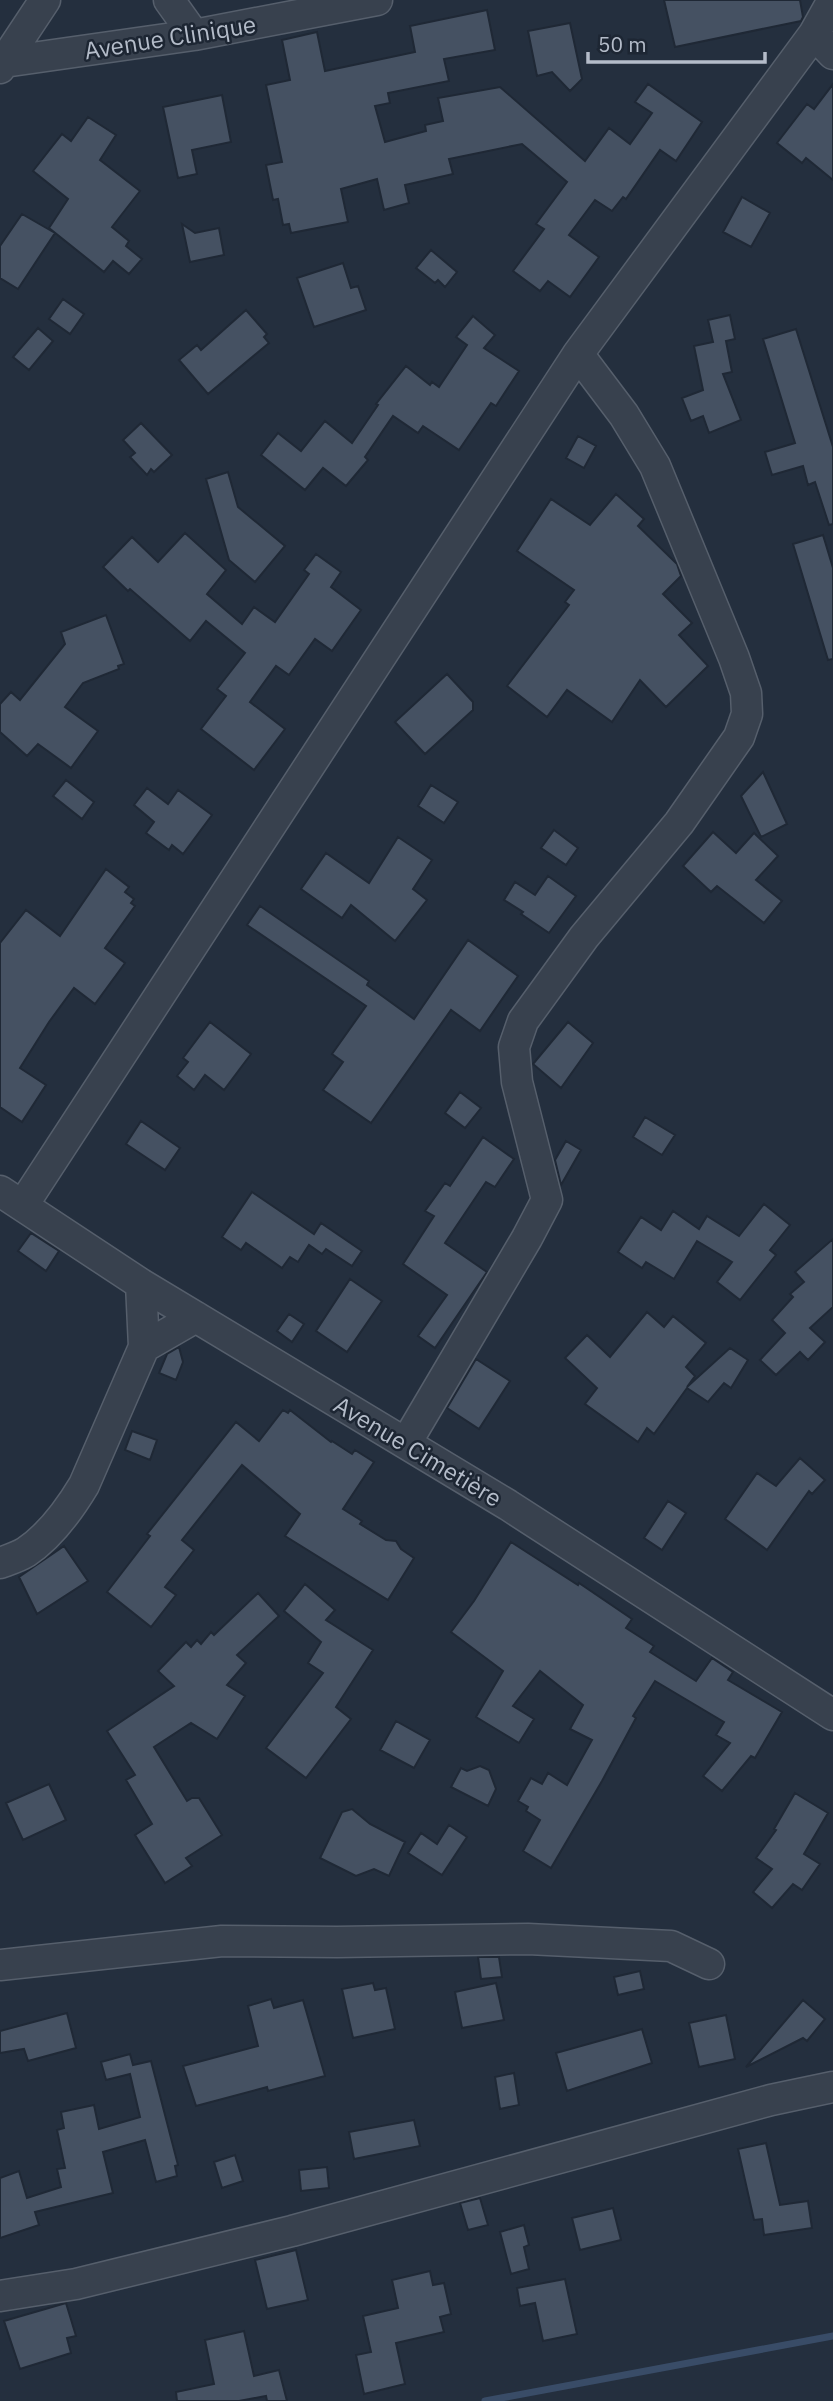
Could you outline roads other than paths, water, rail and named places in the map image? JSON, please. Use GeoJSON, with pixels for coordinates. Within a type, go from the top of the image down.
{"type":"FeatureCollection","features":[{"type":"Feature","properties":{"kind":"street"},"geometry":{"type":"LineString","coordinates":[[2,65],[45,0]]}},
{"type":"Feature","properties":{"kind":"street"},"geometry":{"type":"LineString","coordinates":[[169,0],[194,35]]}},
{"type":"Feature","properties":{"kind":"street","name":"Avenue Clinique"},"geometry":{"type":"LineString","coordinates":[[2,65],[194,35],[377,0]]}},
{"type":"Feature","properties":{"kind":"street"},"geometry":{"type":"LineString","coordinates":[[11,1198],[578,354],[823,44],[833,0]]}},
{"type":"Feature","properties":{"kind":"street"},"geometry":{"type":"LineString","coordinates":[[405,1443],[547,1200],[517,1082],[514,1047],[523,1021],[584,937],[679,823],[739,737],[747,713],[746,693],[734,658],[655,466],[624,415],[578,354]]}},
{"type":"Feature","properties":{"kind":"street","name":"Avenue Cimetière"},"geometry":{"type":"LineString","coordinates":[[11,1198],[141,1284],[508,1505],[833,1715]]}},
{"type":"Feature","properties":{"kind":"street"},"geometry":{"type":"LineString","coordinates":[[0,1563],[25,1553],[51,1530],[84,1485],[144,1347],[141,1284]]}},
{"type":"Feature","properties":{"kind":"street"},"geometry":{"type":"LineString","coordinates":[[144,1347],[196,1317]]}},
{"type":"Feature","properties":{"kind":"street"},"geometry":{"type":"LineString","coordinates":[[0,1965],[222,1941],[528,1939],[671,1946],[709,1964]]}},
{"type":"Feature","properties":{"kind":"street"},"geometry":{"type":"LineString","coordinates":[[0,2296],[76,2284],[292,2231],[771,2100],[833,2087]]}},
{"type":"Feature","properties":{"kind":"waterway"},"geometry":{"type":"LineString","coordinates":[[485,2401],[833,2336]]}}]}
